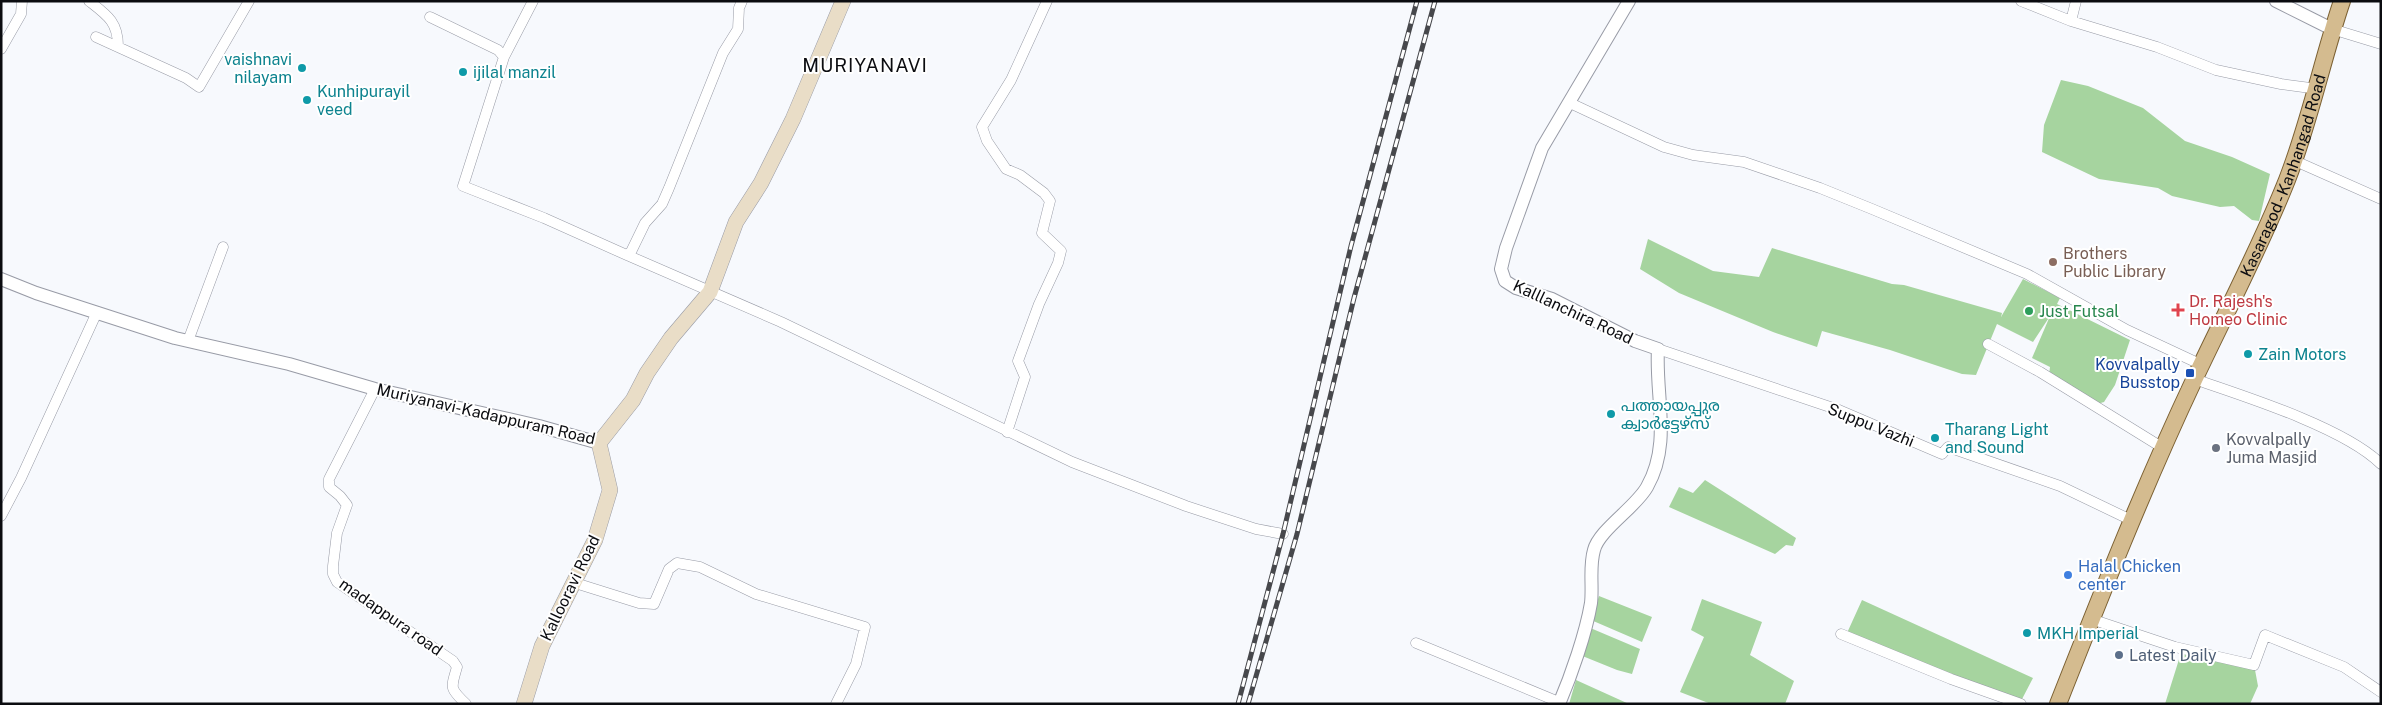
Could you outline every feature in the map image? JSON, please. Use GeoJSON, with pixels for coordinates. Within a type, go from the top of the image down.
{"type":"FeatureCollection","features":[{"type":"Feature","properties":{"kind":"main road","name":"Muriyanavi-Kadappuram Road"},"geometry":{"type":"LineString","coordinates":[[599,443],[633,400],[646,373],[671,338],[710,292],[736,222],[761,182],[793,119],[843,1]]}},
{"type":"Feature","properties":{"kind":"main road","name":"Kasaragod - Kanhangad Road"},"geometry":{"type":"LineString","coordinates":[[2058,704],[2163,448],[2224,320],[2287,180],[2318,88],[2332,29],[2342,1]]}},
{"type":"Feature","properties":{"kind":"main road","name":"Kallooravi Road"},"geometry":{"type":"LineString","coordinates":[[524,704],[542,646],[572,582],[595,540],[610,490],[599,443]]}},
{"type":"Feature","properties":{"kind":"street"},"geometry":{"type":"LineString","coordinates":[[1,49],[21,14],[22,1]]}},
{"type":"Feature","properties":{"kind":"street"},"geometry":{"type":"LineString","coordinates":[[89,1],[107,14],[118,32],[118,46]]}},
{"type":"Feature","properties":{"kind":"street"},"geometry":{"type":"LineString","coordinates":[[96,37],[156,66],[186,78],[199,87],[249,1]]}},
{"type":"Feature","properties":{"kind":"street"},"geometry":{"type":"LineString","coordinates":[[533,1],[504,57],[463,186],[501,200],[781,322],[1072,462],[1186,506],[1256,529],[1284,534]]}},
{"type":"Feature","properties":{"kind":"street"},"geometry":{"type":"LineString","coordinates":[[629,256],[645,223],[662,204],[723,53],[738,29],[739,8],[742,1]]}},
{"type":"Feature","properties":{"kind":"street"},"geometry":{"type":"LineString","coordinates":[[1007,432],[1025,377],[1018,361],[1038,304],[1058,264],[1060,252],[1042,233],[1050,201],[1044,193],[1020,175],[1006,169],[987,141],[982,127],[1011,80],[1047,1]]}},
{"type":"Feature","properties":{"kind":"street","name":"Kalllanchira Road"},"geometry":{"type":"LineString","coordinates":[[1630,1],[1542,148],[1506,248],[1501,269],[1505,281],[1516,288],[1552,299],[1635,341],[1658,349]]}},
{"type":"Feature","properties":{"kind":"street"},"geometry":{"type":"LineString","coordinates":[[2021,1],[2071,21],[2157,48],[2216,70],[2281,84],[2318,88]]}},
{"type":"Feature","properties":{"kind":"street"},"geometry":{"type":"LineString","coordinates":[[2071,21],[2076,1]]}},
{"type":"Feature","properties":{"kind":"street"},"geometry":{"type":"LineString","coordinates":[[2276,1],[2332,29],[2381,44]]}},
{"type":"Feature","properties":{"kind":"street"},"geometry":{"type":"LineString","coordinates":[[430,17],[498,50],[504,57]]}},
{"type":"Feature","properties":{"kind":"street"},"geometry":{"type":"LineString","coordinates":[[1570,103],[1664,146],[1693,155],[1744,162],[1820,188],[2027,274],[2128,330],[2198,372],[2313,423],[2368,453],[2381,464]]}},
{"type":"Feature","properties":{"kind":"street"},"geometry":{"type":"LineString","coordinates":[[2293,160],[2381,199]]}},
{"type":"Feature","properties":{"kind":"street"},"geometry":{"type":"LineString","coordinates":[[188,341],[223,247]]}},
{"type":"Feature","properties":{"kind":"street","name":"Muriyanavi-Kadappuram Road"},"geometry":{"type":"LineString","coordinates":[[1,279],[36,293],[188,341],[289,364],[375,389],[539,426],[599,443]]}},
{"type":"Feature","properties":{"kind":"street"},"geometry":{"type":"LineString","coordinates":[[1,516],[21,478],[97,312]]}},
{"type":"Feature","properties":{"kind":"street"},"geometry":{"type":"LineString","coordinates":[[1988,344],[2040,372],[2163,448]]}},
{"type":"Feature","properties":{"kind":"street"},"geometry":{"type":"LineString","coordinates":[[1416,643],[1559,703],[1569,681],[1590,603],[1594,548],[1604,534],[1630,509],[1647,488],[1659,461],[1662,422],[1657,369],[1658,349]]}},
{"type":"Feature","properties":{"kind":"street","name":"Suppu Vazhi"},"geometry":{"type":"LineString","coordinates":[[1658,349],[1839,410],[1942,454],[1948,447],[2060,486],[2132,521]]}},
{"type":"Feature","properties":{"kind":"street","name":"madappura road"},"geometry":{"type":"LineString","coordinates":[[375,389],[329,479],[329,487],[347,505],[337,533],[333,574],[337,582],[453,661],[457,667],[451,684],[454,693],[466,704]]}},
{"type":"Feature","properties":{"kind":"street"},"geometry":{"type":"LineString","coordinates":[[572,582],[639,603],[654,604],[669,569],[677,563],[700,567],[756,594],[865,627],[856,664],[836,704]]}},
{"type":"Feature","properties":{"kind":"street"},"geometry":{"type":"LineString","coordinates":[[2092,619],[2175,647],[2254,665],[2265,635],[2291,644],[2344,668],[2381,692]]}},
{"type":"Feature","properties":{"kind":"street"},"geometry":{"type":"LineString","coordinates":[[1841,634],[1960,682],[2021,704]]}},
{"type":"Feature","properties":{"kind":"green space"},"geometry":{"type":"Polygon","coordinates":[[[2061,80],[2088,86],[2143,108],[2185,141],[2232,157],[2270,174],[2259,221],[2252,220],[2234,206],[2220,207],[2172,196],[2158,188],[2099,179],[2042,152],[2044,125],[2061,80]]]}},
{"type":"Feature","properties":{"kind":"green space"},"geometry":{"type":"Polygon","coordinates":[[[1648,239],[1713,271],[1759,277],[1772,248],[1892,284],[1904,285],[2002,313],[2001,317],[2023,279],[2060,298],[2057,304],[2130,340],[2115,385],[2104,402],[2097,404],[2049,375],[2050,367],[2032,358],[2050,316],[2033,342],[1997,324],[1976,375],[1962,374],[1890,350],[1822,331],[1817,347],[1773,332],[1679,293],[1640,269],[1648,239]]]}},
{"type":"Feature","properties":{"kind":"green space"},"geometry":{"type":"Polygon","coordinates":[[[1705,480],[1796,538],[1793,546],[1786,545],[1775,554],[1669,507],[1679,487],[1693,493],[1705,480]]]}},
{"type":"Feature","properties":{"kind":"green space"},"geometry":{"type":"Polygon","coordinates":[[[1599,596],[1652,617],[1642,642],[1591,620],[1599,596]]]}},
{"type":"Feature","properties":{"kind":"green space"},"geometry":{"type":"Polygon","coordinates":[[[1702,599],[1762,622],[1750,655],[1794,681],[1785,704],[1711,704],[1680,692],[1704,637],[1691,630],[1702,599]]]}},
{"type":"Feature","properties":{"kind":"green space"},"geometry":{"type":"Polygon","coordinates":[[[1862,600],[2033,678],[2021,701],[1847,633],[1862,600]]]}},
{"type":"Feature","properties":{"kind":"green space"},"geometry":{"type":"Polygon","coordinates":[[[1588,627],[1640,649],[1632,674],[1580,655],[1588,627]]]}},
{"type":"Feature","properties":{"kind":"green space"},"geometry":{"type":"Polygon","coordinates":[[[2181,653],[2255,670],[2258,686],[2250,704],[2165,704],[2181,653]]]}},
{"type":"Feature","properties":{"kind":"green space"},"geometry":{"type":"Polygon","coordinates":[[[1576,680],[1629,704],[1569,704],[1576,680]]]}},
{"type":"Feature","properties":{"kind":"railway"},"geometry":{"type":"LineString","coordinates":[[1238,704],[1283,534],[1351,246],[1417,1]]}},
{"type":"Feature","properties":{"kind":"railway"},"geometry":{"type":"LineString","coordinates":[[1248,704],[1297,534],[1354,298],[1435,1]]}},
{"type":"Feature","properties":{"kind":"place","name":"vaishnavi nilayam"},"geometry":{"type":"Point","coordinates":[302,68]}},
{"type":"Feature","properties":{"kind":"place","name":"ijilal manzil"},"geometry":{"type":"Point","coordinates":[463,72]}},
{"type":"Feature","properties":{"kind":"place","name":"Kunhipurayil veed"},"geometry":{"type":"Point","coordinates":[307,100]}},
{"type":"Feature","properties":{"kind":"place","name":"Brothers Public Library"},"geometry":{"type":"Point","coordinates":[2053,262]}},
{"type":"Feature","properties":{"kind":"place","name":"Dr. Rajesh's Homeo Clinic"},"geometry":{"type":"Point","coordinates":[2178,310]}},
{"type":"Feature","properties":{"kind":"place","name":"Just Futsal"},"geometry":{"type":"Point","coordinates":[2029,311]}},
{"type":"Feature","properties":{"kind":"place","name":"Zain Motors"},"geometry":{"type":"Point","coordinates":[2248,354]}},
{"type":"Feature","properties":{"kind":"place","name":"Kovvalpally Busstop"},"geometry":{"type":"Point","coordinates":[2190,373]}},
{"type":"Feature","properties":{"kind":"place","name":"പത്തായപ്പുര ക്വാർട്ടേഴ്സ്"},"geometry":{"type":"Point","coordinates":[1611,414]}},
{"type":"Feature","properties":{"kind":"place","name":"Tharang Light and Sound"},"geometry":{"type":"Point","coordinates":[1935,438]}},
{"type":"Feature","properties":{"kind":"place","name":"Kovvalpally Juma Masjid"},"geometry":{"type":"Point","coordinates":[2216,448]}},
{"type":"Feature","properties":{"kind":"place","name":"Halal Chicken center"},"geometry":{"type":"Point","coordinates":[2068,575]}},
{"type":"Feature","properties":{"kind":"place","name":"MKH Imperial"},"geometry":{"type":"Point","coordinates":[2027,633]}},
{"type":"Feature","properties":{"kind":"place","name":"Latest Daily"},"geometry":{"type":"Point","coordinates":[2119,655]}},
{"type":"Feature","properties":{"kind":"district","name":"MURIYANAVI"},"geometry":{"type":"Point","coordinates":[865,65]}}]}
